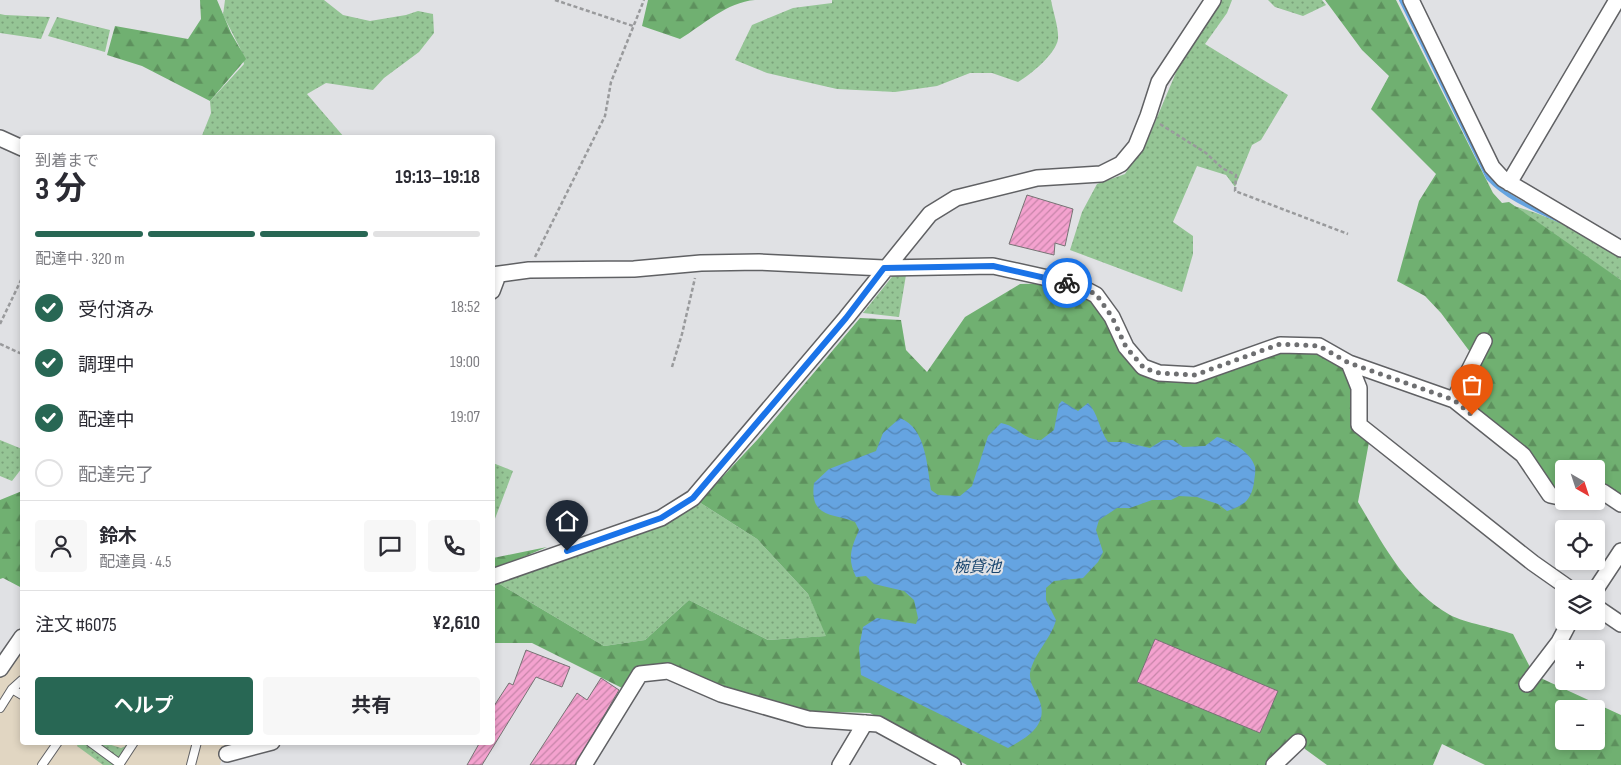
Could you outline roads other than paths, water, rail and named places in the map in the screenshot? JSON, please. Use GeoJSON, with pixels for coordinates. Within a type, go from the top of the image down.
{"type":"FeatureCollection","features":[{"type":"Feature","properties":{"kind":"street"},"geometry":{"type":"LineString","coordinates":[[495,576],[661,518],[693,498],[846,318],[884,268],[930,214],[956,198],[1038,178],[1100,174],[1121,164],[1136,146],[1159,82],[1213,0]]}},
{"type":"Feature","properties":{"kind":"street"},"geometry":{"type":"LineString","coordinates":[[1411,0],[1492,167],[1509,183],[1621,248]]}},
{"type":"Feature","properties":{"kind":"street"},"geometry":{"type":"LineString","coordinates":[[1509,183],[1617,0]]}},
{"type":"Feature","properties":{"kind":"street"},"geometry":{"type":"LineString","coordinates":[[0,138],[20,147]]}},
{"type":"Feature","properties":{"kind":"street"},"geometry":{"type":"LineString","coordinates":[[495,275],[529,270],[634,269],[701,263],[759,262],[884,268],[993,266],[1076,284],[1096,294],[1112,317],[1126,347],[1144,368],[1159,373],[1195,375],[1280,344],[1319,346],[1349,363],[1454,400],[1523,455],[1550,495],[1555,496]]}},
{"type":"Feature","properties":{"kind":"street"},"geometry":{"type":"LineString","coordinates":[[1454,400],[1484,341]]}},
{"type":"Feature","properties":{"kind":"street"},"geometry":{"type":"LineString","coordinates":[[1349,363],[1359,388],[1359,425],[1533,563],[1557,580]]}},
{"type":"Feature","properties":{"kind":"street"},"geometry":{"type":"LineString","coordinates":[[1605,494],[1621,504]]}},
{"type":"Feature","properties":{"kind":"street"},"geometry":{"type":"LineString","coordinates":[[1602,580],[1621,551]]}},
{"type":"Feature","properties":{"kind":"street"},"geometry":{"type":"LineString","coordinates":[[1605,613],[1621,624]]}},
{"type":"Feature","properties":{"kind":"street"},"geometry":{"type":"LineString","coordinates":[[1527,684],[1565,630]]}},
{"type":"Feature","properties":{"kind":"street"},"geometry":{"type":"LineString","coordinates":[[0,669],[20,640]]}},
{"type":"Feature","properties":{"kind":"street"},"geometry":{"type":"LineString","coordinates":[[584,765],[640,674],[668,671],[721,694],[808,719],[878,724],[953,765]]}},
{"type":"Feature","properties":{"kind":"street"},"geometry":{"type":"LineString","coordinates":[[840,765],[865,723]]}},
{"type":"Feature","properties":{"kind":"street"},"geometry":{"type":"LineString","coordinates":[[1274,765],[1298,742]]}},
{"type":"Feature","properties":{"kind":"street"},"geometry":{"type":"LineString","coordinates":[[227,754],[261,745]]}},
{"type":"Feature","properties":{"kind":"lane"},"geometry":{"type":"LineString","coordinates":[[0,708],[12,689],[20,682]]}},
{"type":"Feature","properties":{"kind":"lane"},"geometry":{"type":"LineString","coordinates":[[12,689],[20,694]]}},
{"type":"Feature","properties":{"kind":"lane"},"geometry":{"type":"LineString","coordinates":[[42,765],[56,745]]}},
{"type":"Feature","properties":{"kind":"lane"},"geometry":{"type":"LineString","coordinates":[[94,745],[119,764],[132,745]]}},
{"type":"Feature","properties":{"kind":"lane"},"geometry":{"type":"LineString","coordinates":[[191,765],[196,745]]}},
{"type":"Feature","properties":{"kind":"water","name":"椀貸池"},"geometry":{"type":"Polygon","coordinates":[[[1062,401],[1078,411],[1088,403],[1094,411],[1108,442],[1124,442],[1150,448],[1163,440],[1173,440],[1183,447],[1205,446],[1217,437],[1228,441],[1245,452],[1253,462],[1255,467],[1254,483],[1251,494],[1246,502],[1227,511],[1218,504],[1197,497],[1179,496],[1171,500],[1152,500],[1130,508],[1117,508],[1099,520],[1096,530],[1103,552],[1098,562],[1083,578],[1054,581],[1046,588],[1046,600],[1056,620],[1054,627],[1035,659],[1030,673],[1042,710],[1041,718],[1034,730],[1008,748],[861,675],[859,648],[863,627],[877,618],[916,624],[918,618],[914,600],[904,591],[874,584],[866,576],[856,577],[853,571],[851,554],[859,530],[855,522],[825,513],[819,509],[813,495],[814,483],[829,469],[876,451],[883,433],[900,418],[909,423],[915,430],[924,448],[931,490],[938,495],[960,496],[972,486],[988,436],[1001,423],[1029,437],[1041,440],[1054,430],[1059,404],[1062,401]]]}},
{"type":"Feature","properties":{"kind":"waterway"},"geometry":{"type":"LineString","coordinates":[[1401,0],[1488,178],[1513,198],[1560,221]]}}]}
